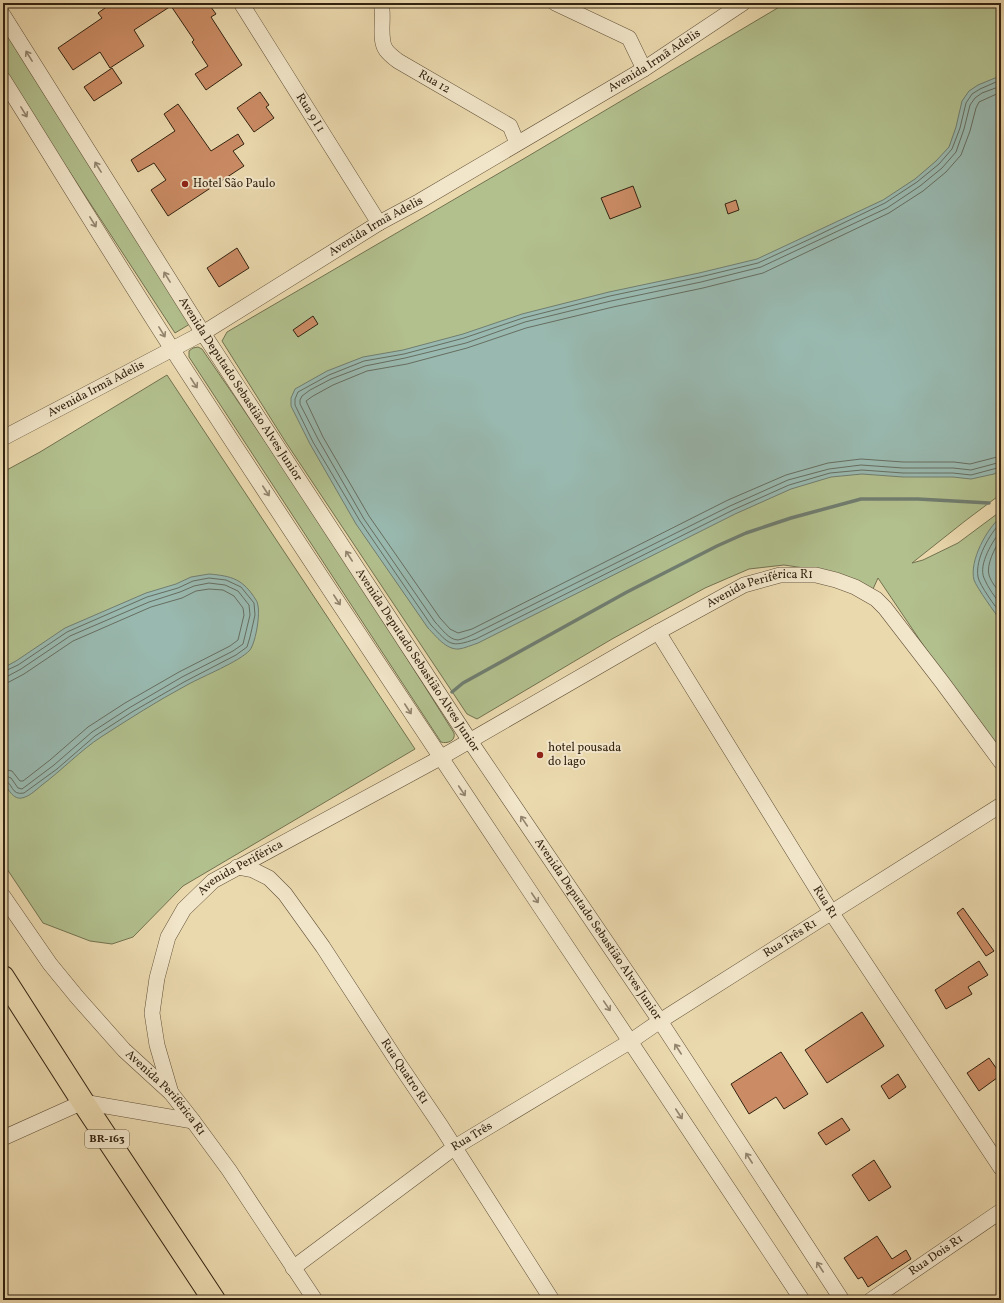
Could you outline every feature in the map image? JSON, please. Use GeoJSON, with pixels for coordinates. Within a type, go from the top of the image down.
{"type":"FeatureCollection","features":[{"type":"Feature","properties":{"kind":"highway","name":"BR-163"},"geometry":{"type":"LineString","coordinates":[[3,977],[82,1102],[214,1300]]}},
{"type":"Feature","properties":{"kind":"street","name":"Rua 9 I 1"},"geometry":{"type":"LineString","coordinates":[[241,3],[379,223]]}},
{"type":"Feature","properties":{"kind":"street","name":"Rua 12"},"geometry":{"type":"LineString","coordinates":[[381,3],[382,33],[385,49],[398,61],[510,126],[518,143]]}},
{"type":"Feature","properties":{"kind":"street"},"geometry":{"type":"LineString","coordinates":[[555,3],[629,38],[644,69]]}},
{"type":"Feature","properties":{"kind":"street","name":"Avenida Irmã Adelis"},"geometry":{"type":"LineString","coordinates":[[3,438],[203,333],[379,223],[420,201],[644,69],[742,3]]}},
{"type":"Feature","properties":{"kind":"street","name":"Avenida Deputado Sebastião Alves Junior"},"geometry":{"type":"LineString","coordinates":[[3,15],[203,333],[470,741],[660,1021],[842,1300]]}},
{"type":"Feature","properties":{"kind":"street"},"geometry":{"type":"LineString","coordinates":[[3,79],[173,350],[440,758],[631,1041],[802,1300]]}},
{"type":"Feature","properties":{"kind":"street","name":"Avenida Periférica R1"},"geometry":{"type":"LineString","coordinates":[[470,741],[658,632],[744,585],[780,575],[816,576],[842,582],[855,587],[876,599],[885,608],[1001,762]]}},
{"type":"Feature","properties":{"kind":"street","name":"Rua R1"},"geometry":{"type":"LineString","coordinates":[[658,632],[831,912],[1001,1168]]}},
{"type":"Feature","properties":{"kind":"street","name":"Avenida Periférica"},"geometry":{"type":"LineString","coordinates":[[171,1093],[157,1045],[152,1013],[158,978],[168,937],[184,909],[213,881],[470,741]]}},
{"type":"Feature","properties":{"kind":"street","name":"Rua Três R1"},"geometry":{"type":"LineString","coordinates":[[660,1021],[1001,805]]}},
{"type":"Feature","properties":{"kind":"street","name":"Rua Quatro R1"},"geometry":{"type":"LineString","coordinates":[[237,867],[253,870],[269,878],[285,894],[323,947],[455,1147],[552,1300]]}},
{"type":"Feature","properties":{"kind":"street","name":"Avenida Periférica R1"},"geometry":{"type":"LineString","coordinates":[[3,896],[50,964],[77,997],[124,1050],[171,1093],[193,1121],[233,1176],[315,1300]]}},
{"type":"Feature","properties":{"kind":"street","name":"Rua Três"},"geometry":{"type":"LineString","coordinates":[[293,1268],[455,1147],[631,1041],[660,1021]]}},
{"type":"Feature","properties":{"kind":"street"},"geometry":{"type":"LineString","coordinates":[[3,1138],[82,1102],[193,1121]]}},
{"type":"Feature","properties":{"kind":"street","name":"Rua Dois R1"},"geometry":{"type":"LineString","coordinates":[[871,1300],[1001,1211]]}},
{"type":"Feature","properties":{"kind":"green space"},"geometry":{"type":"Polygon","coordinates":[[[786,3],[1001,4],[1001,494],[912,563],[923,560],[958,543],[1001,511],[1001,753],[938,667],[878,578],[873,589],[831,572],[784,565],[749,569],[705,588],[612,639],[477,719],[467,714],[285,441],[222,341],[227,332],[786,3]]]}},
{"type":"Feature","properties":{"kind":"green space"},"geometry":{"type":"Polygon","coordinates":[[[3,19],[198,319],[175,333],[3,70],[3,19]]]}},
{"type":"Feature","properties":{"kind":"green space"},"geometry":{"type":"Polygon","coordinates":[[[198,347],[202,349],[267,444],[393,636],[454,733],[454,738],[452,740],[446,743],[441,742],[189,357],[189,351],[198,347]]]}},
{"type":"Feature","properties":{"kind":"green space"},"geometry":{"type":"Polygon","coordinates":[[[167,375],[415,749],[183,886],[133,937],[112,944],[90,941],[43,923],[3,863],[3,472],[40,452],[167,375]]]}},
{"type":"Feature","properties":{"kind":"water"},"geometry":{"type":"Polygon","coordinates":[[[1001,77],[1001,470],[994,474],[971,479],[862,474],[831,477],[791,489],[735,514],[478,643],[461,649],[454,649],[446,645],[428,628],[356,524],[310,444],[291,406],[291,398],[295,389],[327,371],[363,357],[403,350],[463,334],[522,314],[609,292],[757,259],[883,200],[915,179],[936,161],[949,147],[956,127],[962,101],[969,91],[978,85],[1001,77]]]}},
{"type":"Feature","properties":{"kind":"water"},"geometry":{"type":"Polygon","coordinates":[[[1001,517],[1001,621],[976,584],[973,572],[980,546],[990,529],[1001,517]]]}},
{"type":"Feature","properties":{"kind":"water"},"geometry":{"type":"Polygon","coordinates":[[[209,574],[224,576],[236,580],[246,587],[256,600],[258,604],[258,625],[250,650],[245,655],[229,664],[165,697],[101,737],[29,795],[21,798],[15,797],[3,782],[3,668],[65,628],[146,593],[176,584],[191,577],[209,574]]]}},
{"type":"Feature","properties":{"kind":"building"},"geometry":{"type":"Polygon","coordinates":[[[112,3],[208,3],[216,14],[211,17],[242,65],[206,90],[195,74],[208,66],[192,42],[194,40],[171,6],[134,30],[144,46],[110,68],[100,52],[73,70],[58,48],[102,18],[98,13],[112,3]]]}},
{"type":"Feature","properties":{"kind":"building"},"geometry":{"type":"Polygon","coordinates":[[[112,68],[122,83],[94,101],[84,87],[112,68]]]}},
{"type":"Feature","properties":{"kind":"building"},"geometry":{"type":"Polygon","coordinates":[[[260,92],[269,105],[266,107],[274,118],[254,132],[237,108],[260,92]]]}},
{"type":"Feature","properties":{"kind":"building"},"geometry":{"type":"Polygon","coordinates":[[[178,104],[211,151],[238,134],[244,144],[233,151],[244,166],[168,216],[151,190],[166,180],[154,163],[138,172],[131,160],[175,131],[164,114],[178,104]]]}},
{"type":"Feature","properties":{"kind":"building"},"geometry":{"type":"Polygon","coordinates":[[[633,186],[641,207],[610,219],[601,198],[633,186]]]}},
{"type":"Feature","properties":{"kind":"building"},"geometry":{"type":"Polygon","coordinates":[[[736,200],[739,210],[728,214],[725,204],[736,200]]]}},
{"type":"Feature","properties":{"kind":"building"},"geometry":{"type":"Polygon","coordinates":[[[237,248],[249,268],[219,287],[207,268],[237,248]]]}},
{"type":"Feature","properties":{"kind":"building"},"geometry":{"type":"Polygon","coordinates":[[[313,316],[318,324],[298,337],[293,330],[313,316]]]}},
{"type":"Feature","properties":{"kind":"building"},"geometry":{"type":"Polygon","coordinates":[[[963,908],[994,951],[986,956],[957,913],[963,908]]]}},
{"type":"Feature","properties":{"kind":"building"},"geometry":{"type":"Polygon","coordinates":[[[979,961],[988,975],[968,987],[972,994],[946,1009],[935,990],[979,961]]]}},
{"type":"Feature","properties":{"kind":"building"},"geometry":{"type":"Polygon","coordinates":[[[862,1012],[884,1046],[827,1083],[805,1050],[862,1012]]]}},
{"type":"Feature","properties":{"kind":"building"},"geometry":{"type":"Polygon","coordinates":[[[781,1052],[808,1094],[784,1109],[776,1097],[749,1114],[731,1084],[781,1052]]]}},
{"type":"Feature","properties":{"kind":"building"},"geometry":{"type":"Polygon","coordinates":[[[989,1058],[1001,1075],[979,1091],[967,1073],[989,1058]]]}},
{"type":"Feature","properties":{"kind":"building"},"geometry":{"type":"Polygon","coordinates":[[[898,1074],[906,1087],[889,1099],[881,1086],[898,1074]]]}},
{"type":"Feature","properties":{"kind":"building"},"geometry":{"type":"Polygon","coordinates":[[[842,1118],[850,1130],[826,1145],[818,1133],[842,1118]]]}},
{"type":"Feature","properties":{"kind":"building"},"geometry":{"type":"Polygon","coordinates":[[[874,1160],[891,1187],[869,1201],[852,1175],[874,1160]]]}},
{"type":"Feature","properties":{"kind":"building"},"geometry":{"type":"Polygon","coordinates":[[[877,1236],[892,1259],[906,1250],[911,1259],[868,1287],[862,1277],[858,1279],[844,1258],[877,1236]]]}},
{"type":"Feature","properties":{"kind":"waterway"},"geometry":{"type":"LineString","coordinates":[[452,692],[463,683],[627,592],[717,546],[746,533],[791,518],[861,499],[918,499],[989,503]]}},
{"type":"Feature","properties":{"kind":"place","name":"Hotel São Paulo"},"geometry":{"type":"Point","coordinates":[185,184]}},
{"type":"Feature","properties":{"kind":"place","name":"hotel pousada do lago"},"geometry":{"type":"Point","coordinates":[540,755]}}]}
